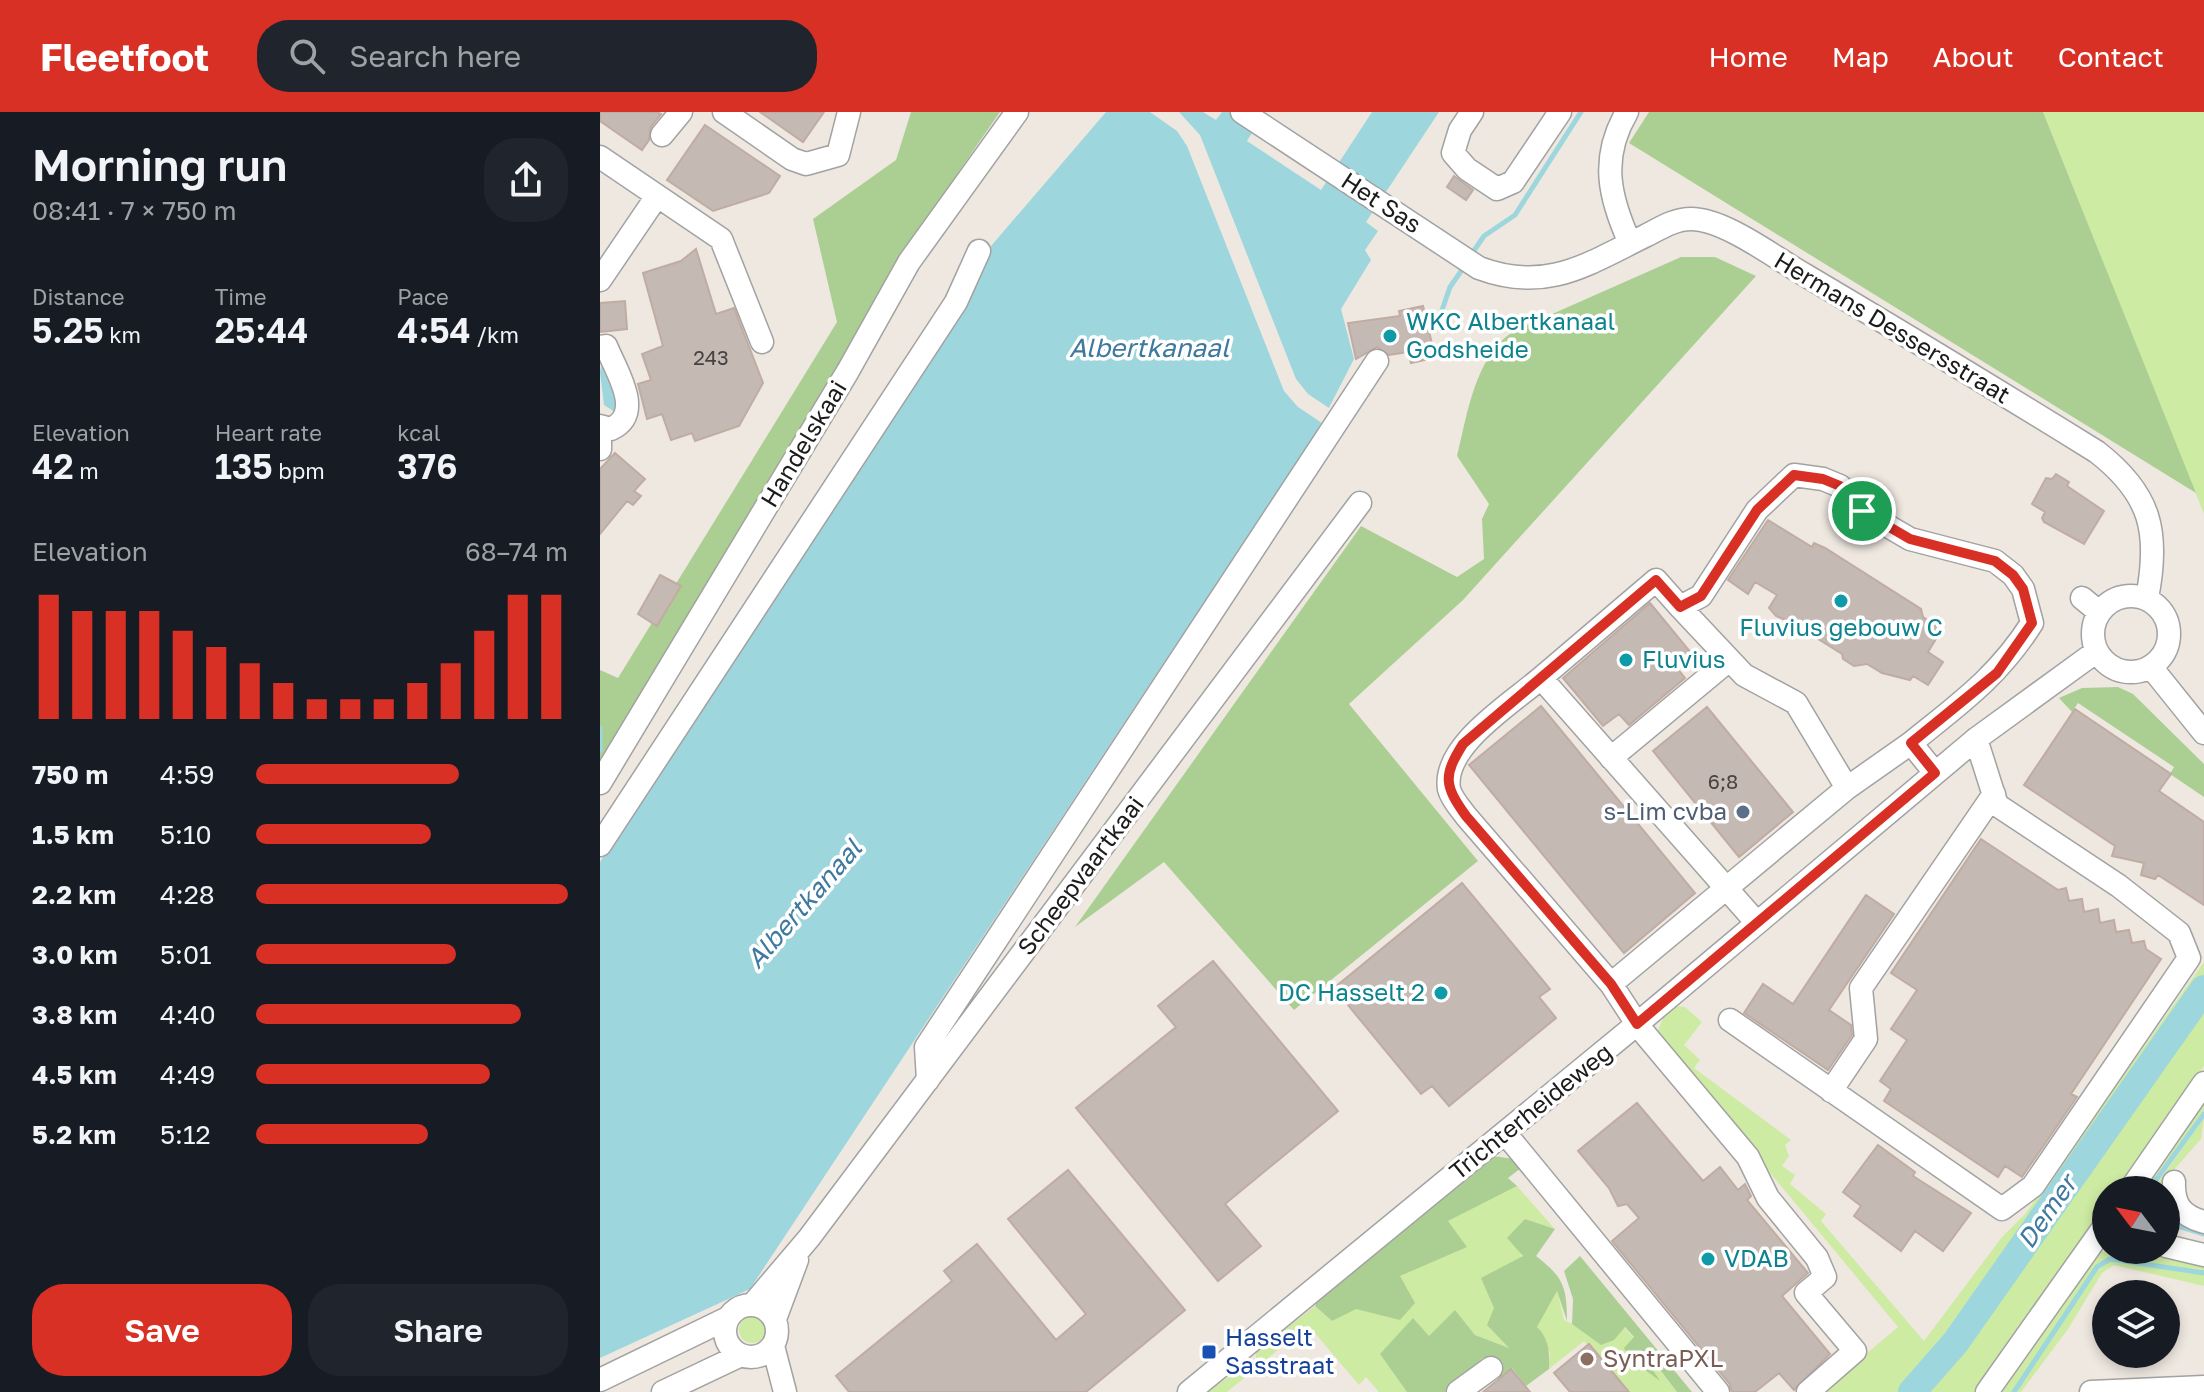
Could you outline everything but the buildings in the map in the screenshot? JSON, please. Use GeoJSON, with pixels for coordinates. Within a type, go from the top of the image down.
{"type":"FeatureCollection","features":[{"type":"Feature","properties":{"kind":"street"},"geometry":{"type":"LineString","coordinates":[[662,135],[681,112]]}},
{"type":"Feature","properties":{"kind":"street"},"geometry":{"type":"LineString","coordinates":[[724,112],[792,159],[806,164],[838,155],[849,112]]}},
{"type":"Feature","properties":{"kind":"street","name":"Handelskaai"},"geometry":{"type":"LineString","coordinates":[[600,783],[848,371],[909,262],[938,217],[1017,112]]}},
{"type":"Feature","properties":{"kind":"street","name":"Het Sas"},"geometry":{"type":"LineString","coordinates":[[1242,112],[1479,268],[1526,279]]}},
{"type":"Feature","properties":{"kind":"street"},"geometry":{"type":"LineString","coordinates":[[1472,112],[1460,130],[1453,153],[1467,169],[1497,189],[1513,182],[1560,112]]}},
{"type":"Feature","properties":{"kind":"street"},"geometry":{"type":"LineString","coordinates":[[1627,112],[1614,137],[1608,186],[1630,243]]}},
{"type":"Feature","properties":{"kind":"street"},"geometry":{"type":"LineString","coordinates":[[600,157],[721,239],[762,342]]}},
{"type":"Feature","properties":{"kind":"street"},"geometry":{"type":"LineString","coordinates":[[600,280],[657,196]]}},
{"type":"Feature","properties":{"kind":"street","name":"Hermans Dessersstraat"},"geometry":{"type":"LineString","coordinates":[[1526,279],[1551,278],[1575,270],[1671,223],[1691,219],[1711,222],[1885,322],[2097,452],[2119,469],[2137,491],[2148,515],[2154,542],[2147,598]]}},
{"type":"Feature","properties":{"kind":"street"},"geometry":{"type":"LineString","coordinates":[[600,845],[956,302],[979,251]]}},
{"type":"Feature","properties":{"kind":"street"},"geometry":{"type":"LineString","coordinates":[[600,347],[606,346],[629,404],[628,415],[620,425],[611,429],[600,426]]}},
{"type":"Feature","properties":{"kind":"street"},"geometry":{"type":"LineString","coordinates":[[928,1080],[926,1047],[1377,361]]}},
{"type":"Feature","properties":{"kind":"street"},"geometry":{"type":"LineString","coordinates":[[600,442],[600,449]]}},
{"type":"Feature","properties":{"kind":"street"},"geometry":{"type":"LineString","coordinates":[[1611,984],[1847,788],[1911,743],[1997,673],[2032,623],[2023,589],[2013,575],[1995,561],[1910,539],[1862,511],[1840,486],[1823,479],[1794,475],[1757,510],[1701,596],[1680,607]]}},
{"type":"Feature","properties":{"kind":"street","name":"Scheepvaartkaai"},"geometry":{"type":"LineString","coordinates":[[753,1304],[801,1248],[1360,503]]}},
{"type":"Feature","properties":{"kind":"street"},"geometry":{"type":"LineString","coordinates":[[1808,1392],[1855,1351],[1806,1293],[1825,1277],[1817,1258],[1768,1198],[1748,1157],[1637,1024],[1611,984],[1449,792],[1449,767],[1463,744],[1656,580],[1728,661],[1744,675],[1796,703],[1847,788]]}},
{"type":"Feature","properties":{"kind":"street"},"geometry":{"type":"LineString","coordinates":[[2120,597],[2147,598],[2167,618],[2169,645],[2151,667],[2139,672],[2114,669],[2097,651],[2090,605],[2120,597]]}},
{"type":"Feature","properties":{"kind":"street","name":"Trichterheideweg"},"geometry":{"type":"LineString","coordinates":[[1189,1392],[1637,1024],[1976,739],[2097,651]]}},
{"type":"Feature","properties":{"kind":"street"},"geometry":{"type":"LineString","coordinates":[[1611,758],[1728,661]]}},
{"type":"Feature","properties":{"kind":"street"},"geometry":{"type":"LineString","coordinates":[[2151,667],[2204,733]]}},
{"type":"Feature","properties":{"kind":"street"},"geometry":{"type":"LineString","coordinates":[[1541,678],[1757,923]]}},
{"type":"Feature","properties":{"kind":"street"},"geometry":{"type":"LineString","coordinates":[[1730,1020],[2002,1209],[2033,1186],[2189,958],[2179,933],[2119,886],[1997,805],[1976,739]]}},
{"type":"Feature","properties":{"kind":"street"},"geometry":{"type":"LineString","coordinates":[[1911,743],[1935,773]]}},
{"type":"Feature","properties":{"kind":"street"},"geometry":{"type":"LineString","coordinates":[[1831,1091],[1866,1039],[1861,988],[1994,794]]}},
{"type":"Feature","properties":{"kind":"street"},"geometry":{"type":"LineString","coordinates":[[2140,1176],[2204,1083]]}},
{"type":"Feature","properties":{"kind":"street"},"geometry":{"type":"LineString","coordinates":[[1505,1133],[1718,1392]]}},
{"type":"Feature","properties":{"kind":"street"},"geometry":{"type":"LineString","coordinates":[[2180,1210],[2204,1222]]}},
{"type":"Feature","properties":{"kind":"street","name":"Scheepvaartkaai"},"geometry":{"type":"LineString","coordinates":[[775,1319],[801,1248]]}},
{"type":"Feature","properties":{"kind":"street"},"geometry":{"type":"LineString","coordinates":[[2180,1250],[2204,1255]]}},
{"type":"Feature","properties":{"kind":"street"},"geometry":{"type":"LineString","coordinates":[[1987,1392],[2092,1253]]}},
{"type":"Feature","properties":{"kind":"street"},"geometry":{"type":"LineString","coordinates":[[600,1380],[676,1345],[728,1318],[745,1305],[753,1304],[762,1307],[775,1319],[778,1329],[773,1346],[782,1392]]}},
{"type":"Feature","properties":{"kind":"street"},"geometry":{"type":"LineString","coordinates":[[728,1318],[725,1331],[739,1352],[782,1392]]}},
{"type":"Feature","properties":{"kind":"street"},"geometry":{"type":"LineString","coordinates":[[676,1345],[763,1354],[773,1346]]}},
{"type":"Feature","properties":{"kind":"street"},"geometry":{"type":"LineString","coordinates":[[663,1392],[739,1352]]}},
{"type":"Feature","properties":{"kind":"street"},"geometry":{"type":"LineString","coordinates":[[1458,1392],[1491,1368]]}},
{"type":"Feature","properties":{"kind":"street"},"geometry":{"type":"LineString","coordinates":[[2091,1392],[2204,1387]]}},
{"type":"Feature","properties":{"kind":"green space"},"geometry":{"type":"Polygon","coordinates":[[[911,112],[1000,112],[894,272],[600,770],[600,670],[618,678],[837,322],[813,219],[896,160],[911,112]]]}},
{"type":"Feature","properties":{"kind":"green space"},"geometry":{"type":"Polygon","coordinates":[[[1649,112],[2043,112],[2196,493],[1629,143],[1649,112]]]}},
{"type":"Feature","properties":{"kind":"green space"},"geometry":{"type":"Polygon","coordinates":[[[2043,112],[2204,112],[2204,514],[2043,112]]]}},
{"type":"Feature","properties":{"kind":"green space"},"geometry":{"type":"Polygon","coordinates":[[[1681,257],[1715,257],[1756,276],[1463,600],[1349,704],[1478,861],[1294,1010],[1164,862],[1075,927],[1361,526],[1457,577],[1484,559],[1482,519],[1489,504],[1457,456],[1481,371],[1501,342],[1514,331],[1681,257]]]}},
{"type":"Feature","properties":{"kind":"green space"},"geometry":{"type":"Polygon","coordinates":[[[2118,687],[2133,694],[2204,764],[2204,797],[2170,774],[2174,767],[2078,703],[2072,712],[2059,698],[2082,688],[2118,687]]]}},
{"type":"Feature","properties":{"kind":"green space"},"geometry":{"type":"Polygon","coordinates":[[[2204,962],[2204,981],[1930,1358],[1898,1392],[1821,1392],[1898,1327],[1669,1051],[1657,1033],[1663,1018],[1674,1006],[1685,1007],[1702,1022],[1684,1045],[1700,1060],[1694,1068],[1791,1140],[1785,1145],[1789,1156],[1782,1166],[1795,1175],[1790,1184],[1826,1214],[1821,1221],[1924,1341],[2002,1237],[2026,1213],[2204,962]]]}},
{"type":"Feature","properties":{"kind":"green space"},"geometry":{"type":"Polygon","coordinates":[[[2204,1003],[2204,1066],[2128,1176],[2092,1176],[2092,1227],[1994,1368],[1975,1392],[1921,1392],[1964,1342],[2204,1003]]]}},
{"type":"Feature","properties":{"kind":"green space"},"geometry":{"type":"Polygon","coordinates":[[[2204,1097],[2204,1110],[2157,1176],[2152,1176],[2204,1097]]]}},
{"type":"Feature","properties":{"kind":"green space"},"geometry":{"type":"Polygon","coordinates":[[[2204,1118],[2201,1139],[2172,1172],[2174,1176],[2163,1176],[2204,1118]]]}},
{"type":"Feature","properties":{"kind":"green space"},"geometry":{"type":"Polygon","coordinates":[[[1493,1156],[1514,1159],[1521,1168],[1508,1178],[1517,1186],[1448,1221],[1467,1247],[1400,1276],[1415,1303],[1400,1320],[1356,1309],[1332,1321],[1315,1306],[1320,1295],[1493,1156]]]}},
{"type":"Feature","properties":{"kind":"green space"},"geometry":{"type":"Polygon","coordinates":[[[1517,1186],[1555,1229],[1525,1219],[1511,1349],[1475,1335],[1455,1311],[1407,1392],[1379,1392],[1366,1377],[1359,1385],[1308,1325],[1227,1392],[1207,1392],[1256,1358],[1256,1352],[1315,1306],[1332,1321],[1399,1277],[1447,1221],[1517,1186]]]}},
{"type":"Feature","properties":{"kind":"green space"},"geometry":{"type":"Polygon","coordinates":[[[2180,1192],[2195,1230],[2180,1222],[2180,1192]]]}},
{"type":"Feature","properties":{"kind":"green space"},"geometry":{"type":"Polygon","coordinates":[[[1525,1219],[1555,1229],[1536,1256],[1558,1277],[1566,1299],[1567,1321],[1557,1291],[1537,1327],[1548,1346],[1549,1369],[1526,1386],[1512,1368],[1499,1379],[1483,1358],[1445,1392],[1407,1392],[1380,1354],[1413,1318],[1429,1336],[1455,1310],[1475,1335],[1509,1348],[1487,1325],[1494,1308],[1481,1278],[1523,1256],[1507,1238],[1525,1219]]]}},
{"type":"Feature","properties":{"kind":"green space"},"geometry":{"type":"Polygon","coordinates":[[[1580,1256],[1692,1392],[1677,1392],[1654,1362],[1653,1370],[1660,1381],[1630,1359],[1624,1348],[1634,1337],[1625,1327],[1614,1340],[1601,1345],[1572,1324],[1573,1299],[1564,1271],[1580,1256]]]}},
{"type":"Feature","properties":{"kind":"green space"},"geometry":{"type":"Polygon","coordinates":[[[2092,1256],[2092,1264],[2101,1264],[2096,1267],[2013,1392],[1998,1392],[2092,1256]]]}},
{"type":"Feature","properties":{"kind":"green space"},"geometry":{"type":"Polygon","coordinates":[[[2180,1260],[2204,1265],[2204,1272],[2151,1264],[2180,1264],[2180,1260]]]}},
{"type":"Feature","properties":{"kind":"green space"},"geometry":{"type":"Polygon","coordinates":[[[2106,1264],[2136,1264],[2204,1275],[2204,1286],[2114,1265],[2098,1280],[2092,1280],[2092,1289],[2068,1329],[2021,1392],[2015,1392],[2095,1273],[2106,1264]]]}},
{"type":"Feature","properties":{"kind":"green space"},"geometry":{"type":"Polygon","coordinates":[[[1557,1290],[1564,1320],[1585,1330],[1601,1345],[1624,1327],[1634,1338],[1630,1359],[1658,1379],[1651,1365],[1653,1362],[1677,1392],[1628,1392],[1584,1341],[1549,1369],[1550,1353],[1537,1327],[1557,1290]]]}},
{"type":"Feature","properties":{"kind":"green space"},"geometry":{"type":"Polygon","coordinates":[[[752,1317],[761,1321],[765,1330],[761,1339],[752,1343],[743,1339],[739,1330],[743,1321],[752,1317]]]}},
{"type":"Feature","properties":{"kind":"water","name":"Albertkanaal"},"geometry":{"type":"Polygon","coordinates":[[[1106,112],[1203,112],[1216,120],[1222,112],[1265,112],[1247,141],[1321,190],[1372,112],[1439,112],[1366,222],[1378,231],[1365,250],[1371,260],[1341,309],[1354,359],[1317,431],[750,1289],[600,1358],[600,862],[820,527],[985,253],[1106,112]]]}},
{"type":"Feature","properties":{"kind":"water"},"geometry":{"type":"Polygon","coordinates":[[[602,363],[620,403],[615,412],[604,405],[600,372],[602,363]]]}},
{"type":"Feature","properties":{"kind":"pier"},"geometry":{"type":"Polygon","coordinates":[[[1150,112],[1179,112],[1200,135],[1296,379],[1308,394],[1332,410],[1325,425],[1298,407],[1284,391],[1187,146],[1177,131],[1150,112]]]}},
{"type":"Feature","properties":{"kind":"waterway"},"geometry":{"type":"LineString","coordinates":[[1471,255],[1484,236],[1515,215],[1581,112]]}},
{"type":"Feature","properties":{"kind":"waterway"},"geometry":{"type":"LineString","coordinates":[[1427,323],[1440,316],[1450,287],[1464,267]]}},
{"type":"Feature","properties":{"kind":"waterway"},"geometry":{"type":"LineString","coordinates":[[600,728],[600,750]]}},
{"type":"Feature","properties":{"kind":"waterway","name":"Demer"},"geometry":{"type":"LineString","coordinates":[[1912,1392],[1955,1343],[2204,989]]}},
{"type":"Feature","properties":{"kind":"waterway"},"geometry":{"type":"LineString","coordinates":[[2159,1176],[2204,1114]]}},
{"type":"Feature","properties":{"kind":"waterway"},"geometry":{"type":"LineString","coordinates":[[2180,1227],[2204,1234]]}},
{"type":"Feature","properties":{"kind":"waterway"},"geometry":{"type":"LineString","coordinates":[[2014,1392],[2097,1267],[2110,1259],[2204,1273]]}},
{"type":"Feature","properties":{"kind":"place","name":"WKC Albertkanaal Godsheide"},"geometry":{"type":"Point","coordinates":[1390,336]}},
{"type":"Feature","properties":{"kind":"place","name":"Fluvius gebouw C"},"geometry":{"type":"Point","coordinates":[1841,601]}},
{"type":"Feature","properties":{"kind":"place","name":"Fluvius"},"geometry":{"type":"Point","coordinates":[1626,660]}},
{"type":"Feature","properties":{"kind":"place","name":"s-Lim cvba"},"geometry":{"type":"Point","coordinates":[1743,812]}},
{"type":"Feature","properties":{"kind":"place","name":"DC Hasselt 2"},"geometry":{"type":"Point","coordinates":[1441,993]}},
{"type":"Feature","properties":{"kind":"place","name":"VDAB"},"geometry":{"type":"Point","coordinates":[1708,1259]}},
{"type":"Feature","properties":{"kind":"place","name":"Hasselt Sasstraat"},"geometry":{"type":"Point","coordinates":[1209,1352]}},
{"type":"Feature","properties":{"kind":"place","name":"SyntraPXL"},"geometry":{"type":"Point","coordinates":[1587,1359]}},
{"type":"Feature","properties":{"kind":"route"},"geometry":{"type":"LineString","coordinates":[[1794,475],[1823,479],[1840,486],[1862,511],[1884,527],[1910,539],[1995,561],[2013,575],[2023,589],[2032,623],[1997,673],[1911,743],[1935,773],[1637,1024],[1611,984],[1466,816],[1449,792],[1449,767],[1463,744],[1656,580],[1680,607],[1701,596],[1757,510],[1794,475]]}}]}
